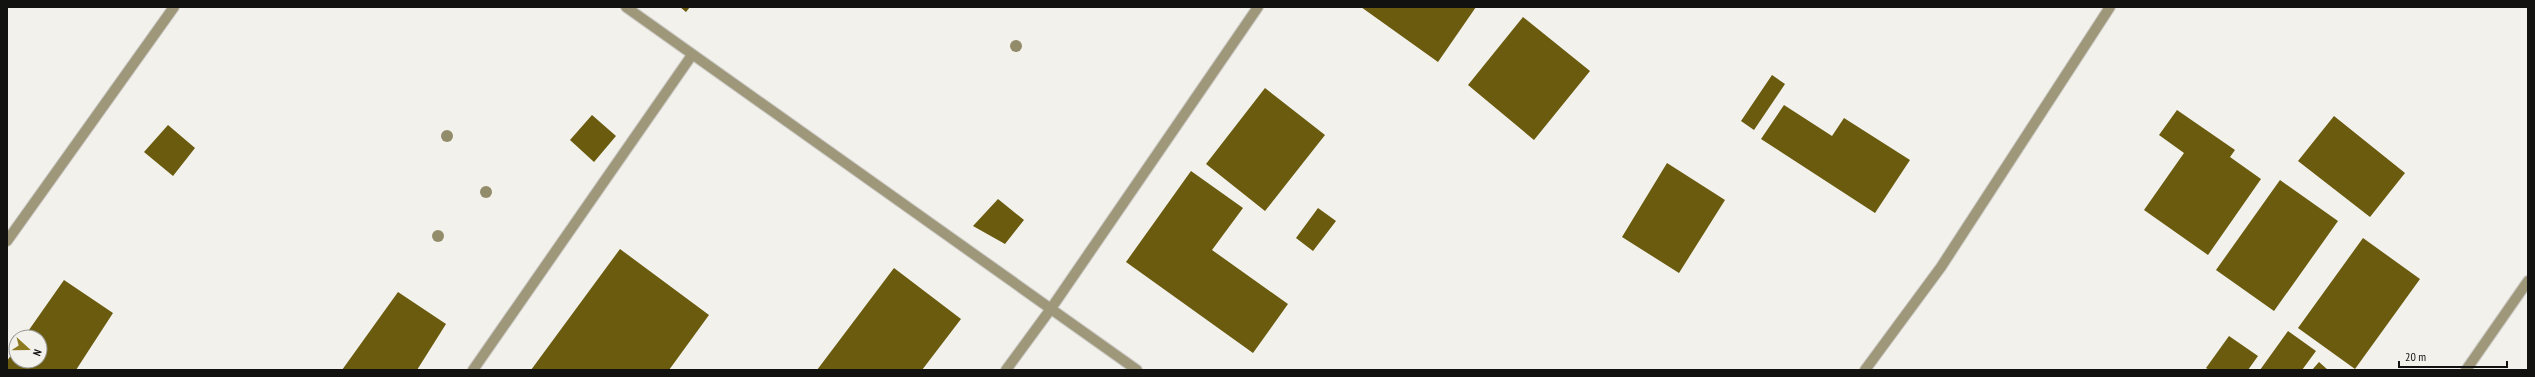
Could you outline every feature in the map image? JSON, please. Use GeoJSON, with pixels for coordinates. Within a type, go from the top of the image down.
{"type":"FeatureCollection","features":[{"type":"Feature","properties":{"kind":"street"},"geometry":{"type":"LineString","coordinates":[[7,241],[174,7]]}},
{"type":"Feature","properties":{"kind":"street"},"geometry":{"type":"LineString","coordinates":[[626,7],[1050,310],[1137,370]]}},
{"type":"Feature","properties":{"kind":"street"},"geometry":{"type":"LineString","coordinates":[[1006,370],[1050,310],[1258,7]]}},
{"type":"Feature","properties":{"kind":"street"},"geometry":{"type":"LineString","coordinates":[[1865,370],[1941,267],[2110,7]]}},
{"type":"Feature","properties":{"kind":"street"},"geometry":{"type":"LineString","coordinates":[[473,370],[692,55]]}},
{"type":"Feature","properties":{"kind":"street"},"geometry":{"type":"LineString","coordinates":[[2466,370],[2528,281]]}},
{"type":"Feature","properties":{"kind":"building"},"geometry":{"type":"Polygon","coordinates":[[[680,7],[690,7],[686,12],[680,7]]]}},
{"type":"Feature","properties":{"kind":"building"},"geometry":{"type":"Polygon","coordinates":[[[1361,7],[1476,7],[1438,62],[1361,7]]]}},
{"type":"Feature","properties":{"kind":"building"},"geometry":{"type":"Polygon","coordinates":[[[1523,17],[1590,71],[1534,140],[1468,85],[1523,17]]]}},
{"type":"Feature","properties":{"kind":"building"},"geometry":{"type":"Polygon","coordinates":[[[1772,75],[1785,84],[1754,130],[1741,121],[1772,75]]]}},
{"type":"Feature","properties":{"kind":"building"},"geometry":{"type":"Polygon","coordinates":[[[1265,88],[1325,135],[1265,211],[1206,164],[1265,88]]]}},
{"type":"Feature","properties":{"kind":"building"},"geometry":{"type":"Polygon","coordinates":[[[1784,105],[1832,136],[1844,118],[1910,160],[1875,213],[1761,139],[1784,105]]]}},
{"type":"Feature","properties":{"kind":"building"},"geometry":{"type":"Polygon","coordinates":[[[2177,110],[2235,150],[2230,157],[2261,179],[2208,255],[2144,210],[2184,153],[2159,135],[2177,110]]]}},
{"type":"Feature","properties":{"kind":"building"},"geometry":{"type":"Polygon","coordinates":[[[592,115],[616,136],[594,162],[570,140],[592,115]]]}},
{"type":"Feature","properties":{"kind":"building"},"geometry":{"type":"Polygon","coordinates":[[[2334,116],[2405,173],[2370,217],[2298,161],[2334,116]]]}},
{"type":"Feature","properties":{"kind":"building"},"geometry":{"type":"Polygon","coordinates":[[[168,125],[195,148],[173,176],[144,152],[168,125]]]}},
{"type":"Feature","properties":{"kind":"building"},"geometry":{"type":"Polygon","coordinates":[[[1667,163],[1725,200],[1679,273],[1622,237],[1667,163]]]}},
{"type":"Feature","properties":{"kind":"building"},"geometry":{"type":"Polygon","coordinates":[[[1191,171],[1243,208],[1212,250],[1288,304],[1253,353],[1126,262],[1191,171]]]}},
{"type":"Feature","properties":{"kind":"building"},"geometry":{"type":"Polygon","coordinates":[[[2280,180],[2338,221],[2274,311],[2216,270],[2280,180]]]}},
{"type":"Feature","properties":{"kind":"building"},"geometry":{"type":"Polygon","coordinates":[[[998,199],[1024,220],[1005,244],[973,226],[998,199]]]}},
{"type":"Feature","properties":{"kind":"building"},"geometry":{"type":"Polygon","coordinates":[[[1318,208],[1336,221],[1313,251],[1296,238],[1318,208]]]}},
{"type":"Feature","properties":{"kind":"building"},"geometry":{"type":"Polygon","coordinates":[[[2363,238],[2420,279],[2355,369],[2298,328],[2363,238]]]}},
{"type":"Feature","properties":{"kind":"building"},"geometry":{"type":"Polygon","coordinates":[[[620,249],[709,315],[669,370],[531,370],[620,249]]]}},
{"type":"Feature","properties":{"kind":"building"},"geometry":{"type":"Polygon","coordinates":[[[894,268],[961,319],[922,370],[817,370],[894,268]]]}},
{"type":"Feature","properties":{"kind":"building"},"geometry":{"type":"Polygon","coordinates":[[[64,280],[113,313],[76,370],[7,370],[8,360],[8,369],[48,369],[48,329],[30,329],[64,280]]]}},
{"type":"Feature","properties":{"kind":"building"},"geometry":{"type":"Polygon","coordinates":[[[398,292],[446,324],[417,370],[342,370],[398,292]]]}},
{"type":"Feature","properties":{"kind":"building"},"geometry":{"type":"Polygon","coordinates":[[[2288,331],[2316,351],[2302,370],[2260,370],[2288,331]]]}},
{"type":"Feature","properties":{"kind":"building"},"geometry":{"type":"Polygon","coordinates":[[[2229,336],[2258,356],[2248,370],[2209,370],[2206,368],[2229,336]]]}},
{"type":"Feature","properties":{"kind":"building"},"geometry":{"type":"Polygon","coordinates":[[[2319,362],[2328,370],[2312,370],[2319,362]]]}}]}
